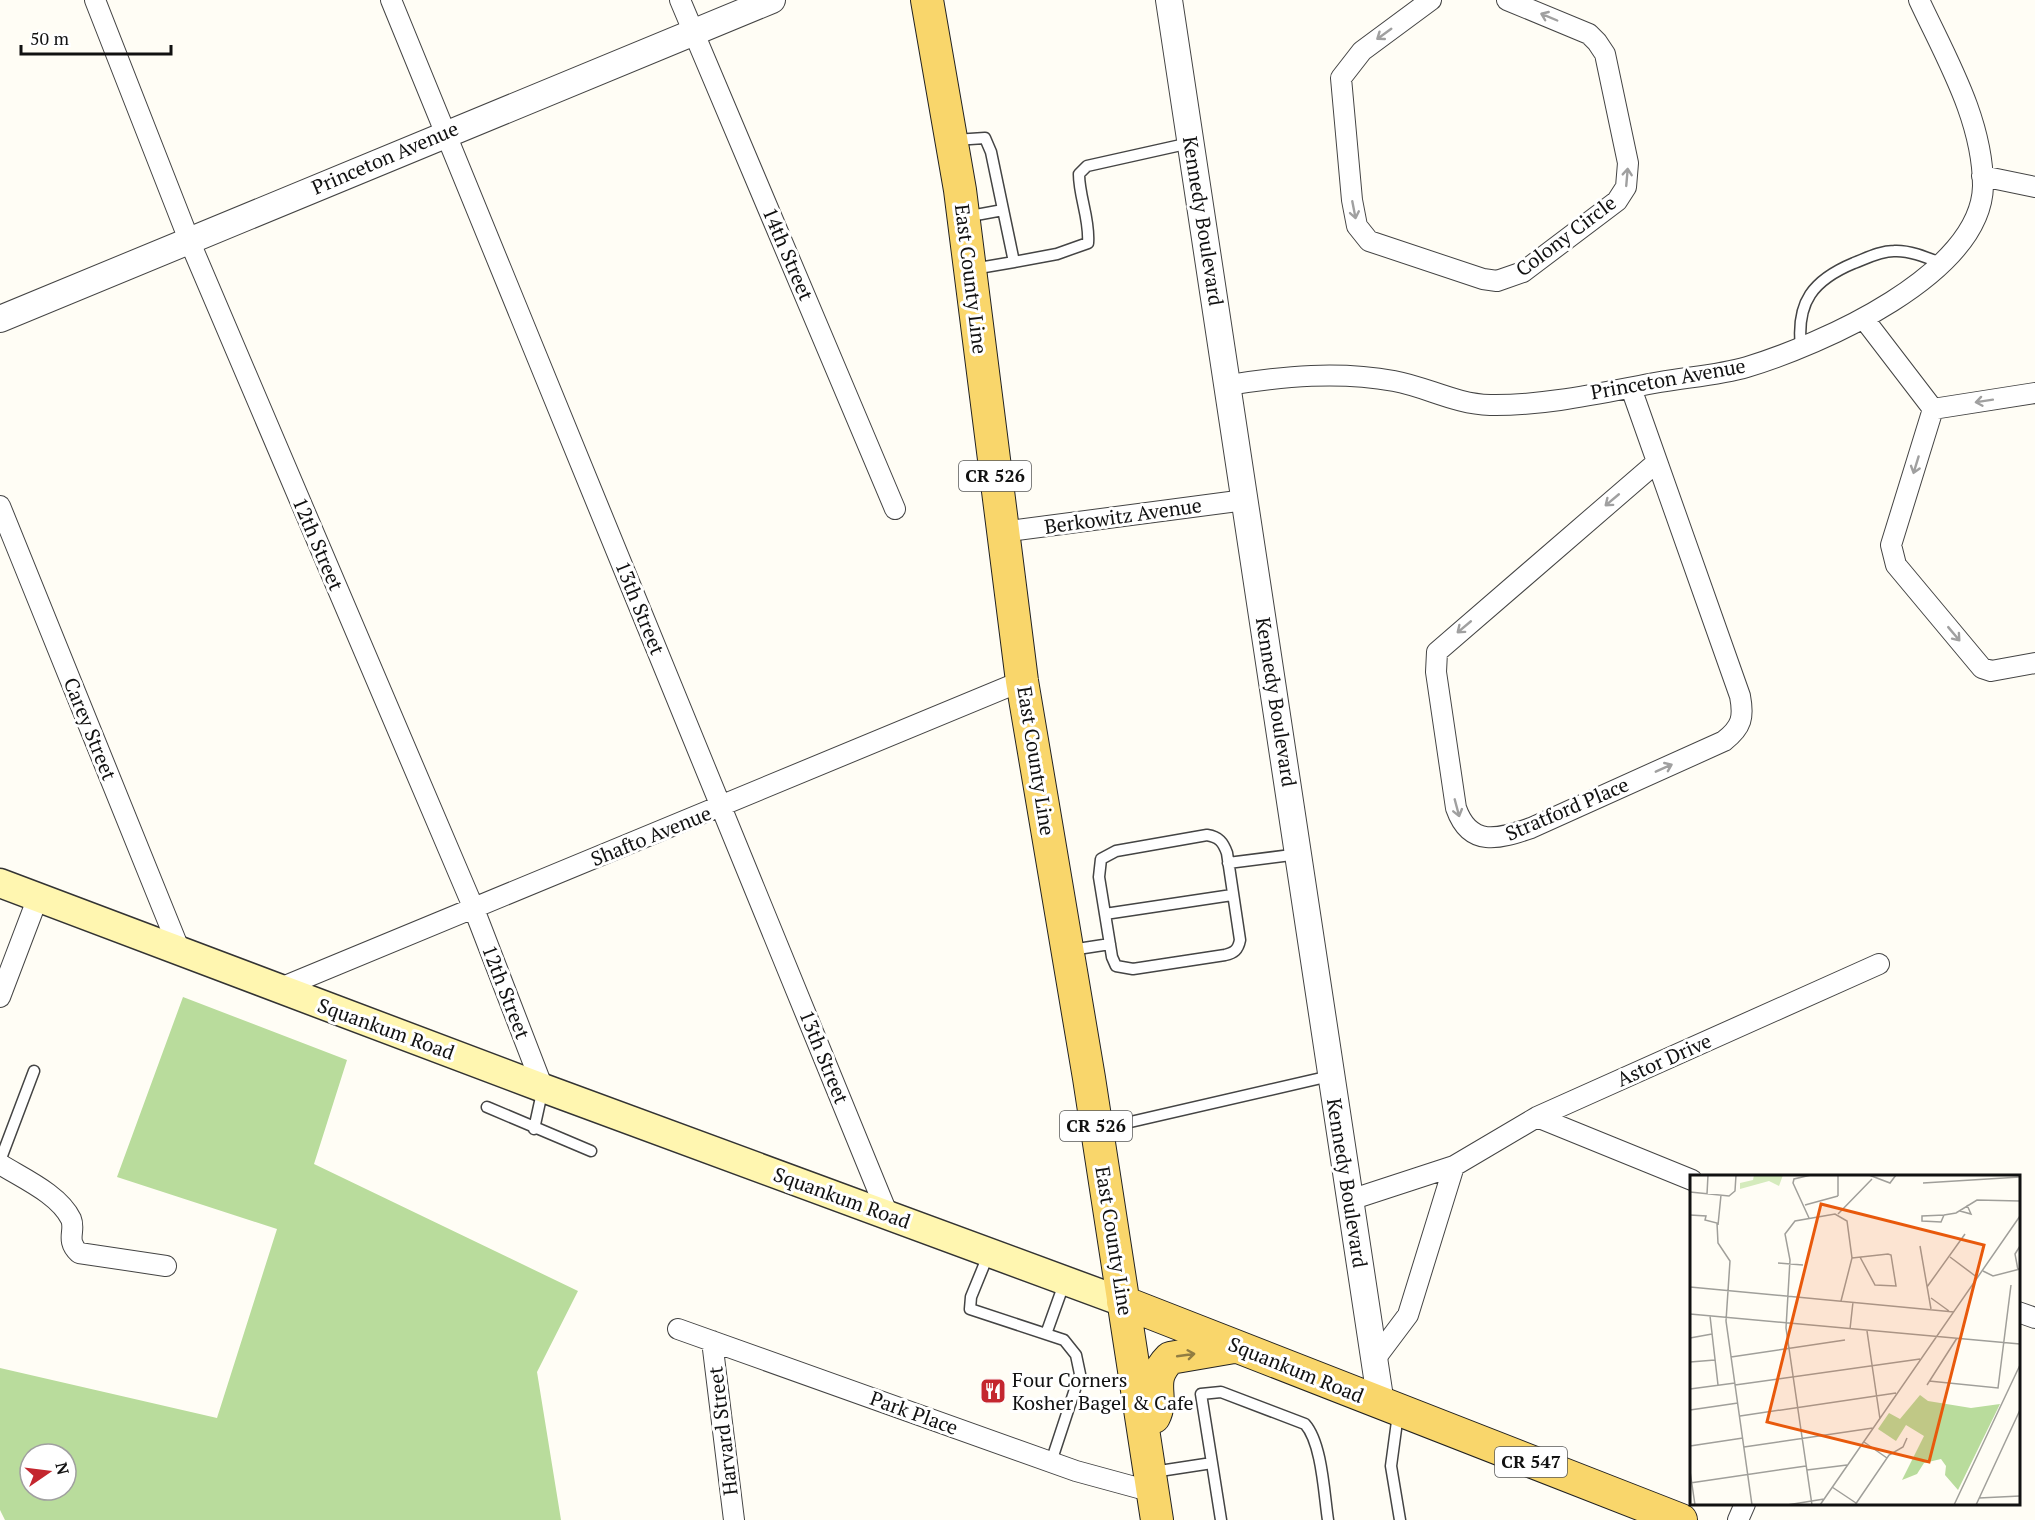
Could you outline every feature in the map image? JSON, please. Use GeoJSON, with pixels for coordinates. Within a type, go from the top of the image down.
{"type":"FeatureCollection","features":[{"type":"Feature","properties":{"kind":"main road","name":"East County Line"},"geometry":{"type":"LineString","coordinates":[[927,0],[963,218],[1022,681],[1097,1130],[1153,1495]]}},
{"type":"Feature","properties":{"kind":"main road","name":"Squankum Road"},"geometry":{"type":"LineString","coordinates":[[0,883],[543,1088],[1065,1280],[1681,1520]]}},
{"type":"Feature","properties":{"kind":"main road"},"geometry":{"type":"LineString","coordinates":[[1145,1434],[1158,1409],[1157,1377],[1170,1358],[1183,1354],[1210,1353],[1235,1346]]}},
{"type":"Feature","properties":{"kind":"street","name":"12th Street"},"geometry":{"type":"LineString","coordinates":[[95,0],[189,240],[474,909],[543,1088]]}},
{"type":"Feature","properties":{"kind":"street","name":"13th Street"},"geometry":{"type":"LineString","coordinates":[[391,0],[888,1215]]}},
{"type":"Feature","properties":{"kind":"street","name":"14th Street"},"geometry":{"type":"LineString","coordinates":[[680,0],[895,509]]}},
{"type":"Feature","properties":{"kind":"street","name":"Princeton Avenue"},"geometry":{"type":"LineString","coordinates":[[0,319],[772,0]]}},
{"type":"Feature","properties":{"kind":"street","name":"Kennedy Boulevard"},"geometry":{"type":"LineString","coordinates":[[1169,0],[1229,385],[1330,1076],[1375,1359],[1389,1407]]}},
{"type":"Feature","properties":{"kind":"street","name":"Colony Circle"},"geometry":{"type":"LineString","coordinates":[[1431,0],[1362,51],[1341,78],[1352,200],[1357,226],[1369,241],[1483,279],[1497,281],[1523,272],[1617,201],[1626,187],[1628,164],[1605,54],[1597,42],[1589,34],[1507,0]]}},
{"type":"Feature","properties":{"kind":"street","name":"Princeton Avenue"},"geometry":{"type":"LineString","coordinates":[[1229,385],[1273,378],[1344,374],[1396,381],[1448,399],[1488,405],[1527,403],[1746,368],[1864,320],[1943,264],[1975,222],[1983,187],[1978,144],[1966,102],[1919,0]]}},
{"type":"Feature","properties":{"kind":"street"},"geometry":{"type":"LineString","coordinates":[[1982,176],[2035,187]]}},
{"type":"Feature","properties":{"kind":"street"},"geometry":{"type":"LineString","coordinates":[[1864,320],[1933,409]]}},
{"type":"Feature","properties":{"kind":"street","name":"Stratford Place"},"geometry":{"type":"LineString","coordinates":[[1631,387],[1740,696],[1743,714],[1741,723],[1724,741],[1531,828],[1501,839],[1481,836],[1460,819],[1456,808],[1436,672],[1437,652],[1657,462]]}},
{"type":"Feature","properties":{"kind":"street"},"geometry":{"type":"LineString","coordinates":[[1933,409],[2035,393]]}},
{"type":"Feature","properties":{"kind":"street"},"geometry":{"type":"LineString","coordinates":[[1933,409],[1891,545],[1896,565],[1982,668],[1991,670],[2035,663]]}},
{"type":"Feature","properties":{"kind":"street","name":"Berkowitz Avenue"},"geometry":{"type":"LineString","coordinates":[[1002,532],[1245,500]]}},
{"type":"Feature","properties":{"kind":"street","name":"Carey Street"},"geometry":{"type":"LineString","coordinates":[[0,506],[180,951]]}},
{"type":"Feature","properties":{"kind":"street","name":"Shafto Avenue"},"geometry":{"type":"LineString","coordinates":[[278,989],[723,807],[1022,681]]}},
{"type":"Feature","properties":{"kind":"street"},"geometry":{"type":"LineString","coordinates":[[0,998],[38,897]]}},
{"type":"Feature","properties":{"kind":"street","name":"Astor Drive"},"geometry":{"type":"LineString","coordinates":[[1350,1200],[1454,1166],[1537,1117],[1879,964]]}},
{"type":"Feature","properties":{"kind":"street"},"geometry":{"type":"LineString","coordinates":[[1537,1117],[1690,1179]]}},
{"type":"Feature","properties":{"kind":"street"},"geometry":{"type":"LineString","coordinates":[[0,1162],[51,1197],[69,1216],[72,1222],[70,1238],[79,1253],[166,1266]]}},
{"type":"Feature","properties":{"kind":"street"},"geometry":{"type":"LineString","coordinates":[[1375,1359],[1408,1315],[1454,1166]]}},
{"type":"Feature","properties":{"kind":"street"},"geometry":{"type":"LineString","coordinates":[[2020,1312],[2035,1318]]}},
{"type":"Feature","properties":{"kind":"street","name":"Park Place"},"geometry":{"type":"LineString","coordinates":[[678,1329],[1051,1462],[1153,1495]]}},
{"type":"Feature","properties":{"kind":"street","name":"Harvard Street"},"geometry":{"type":"LineString","coordinates":[[712,1341],[734,1520]]}},
{"type":"Feature","properties":{"kind":"street"},"geometry":{"type":"LineString","coordinates":[[1738,1520],[1744,1505]]}},
{"type":"Feature","properties":{"kind":"lane"},"geometry":{"type":"LineString","coordinates":[[951,140],[985,138],[991,152],[1014,262]]}},
{"type":"Feature","properties":{"kind":"lane"},"geometry":{"type":"LineString","coordinates":[[970,270],[1057,254],[1088,243],[1090,226],[1079,183],[1079,174],[1088,166],[1190,143]]}},
{"type":"Feature","properties":{"kind":"lane"},"geometry":{"type":"LineString","coordinates":[[963,218],[1003,210]]}},
{"type":"Feature","properties":{"kind":"lane"},"geometry":{"type":"LineString","coordinates":[[1801,347],[1798,325],[1802,309],[1810,293],[1831,273],[1878,253],[1895,250],[1916,254],[1943,264]]}},
{"type":"Feature","properties":{"kind":"lane"},"geometry":{"type":"LineString","coordinates":[[1207,836],[1216,837],[1223,843],[1232,895],[1240,940],[1233,953],[1123,969],[1116,966],[1110,944],[1099,868],[1101,859],[1107,854],[1207,836]]}},
{"type":"Feature","properties":{"kind":"lane"},"geometry":{"type":"LineString","coordinates":[[1228,863],[1299,854]]}},
{"type":"Feature","properties":{"kind":"lane"},"geometry":{"type":"LineString","coordinates":[[1105,914],[1232,895]]}},
{"type":"Feature","properties":{"kind":"lane"},"geometry":{"type":"LineString","coordinates":[[1068,951],[1110,944]]}},
{"type":"Feature","properties":{"kind":"lane"},"geometry":{"type":"LineString","coordinates":[[0,1162],[34,1071]]}},
{"type":"Feature","properties":{"kind":"lane"},"geometry":{"type":"LineString","coordinates":[[1097,1130],[1330,1076]]}},
{"type":"Feature","properties":{"kind":"lane"},"geometry":{"type":"LineString","coordinates":[[534,1129],[543,1088]]}},
{"type":"Feature","properties":{"kind":"lane"},"geometry":{"type":"LineString","coordinates":[[488,1107],[534,1129],[591,1151]]}},
{"type":"Feature","properties":{"kind":"lane"},"geometry":{"type":"LineString","coordinates":[[989,1253],[969,1309],[1064,1340],[1076,1355],[1080,1374],[1051,1462]]}},
{"type":"Feature","properties":{"kind":"lane"},"geometry":{"type":"LineString","coordinates":[[1046,1334],[1065,1280]]}},
{"type":"Feature","properties":{"kind":"lane"},"geometry":{"type":"LineString","coordinates":[[1221,1520],[1201,1394],[1221,1392],[1305,1424],[1316,1446],[1328,1520]]}},
{"type":"Feature","properties":{"kind":"lane"},"geometry":{"type":"LineString","coordinates":[[1389,1407],[1391,1466],[1400,1520]]}},
{"type":"Feature","properties":{"kind":"lane"},"geometry":{"type":"LineString","coordinates":[[1153,1495],[1212,1463]]}},
{"type":"Feature","properties":{"kind":"green space"},"geometry":{"type":"Polygon","coordinates":[[[183,997],[347,1060],[314,1164],[578,1291],[537,1372],[561,1520],[5,1520],[0,1510],[0,1368],[217,1418],[277,1229],[117,1177],[183,997]]]}},
{"type":"Feature","properties":{"kind":"place","name":"Four Corners Kosher Bagel & Cafe"},"geometry":{"type":"Point","coordinates":[993,1391]}}]}
